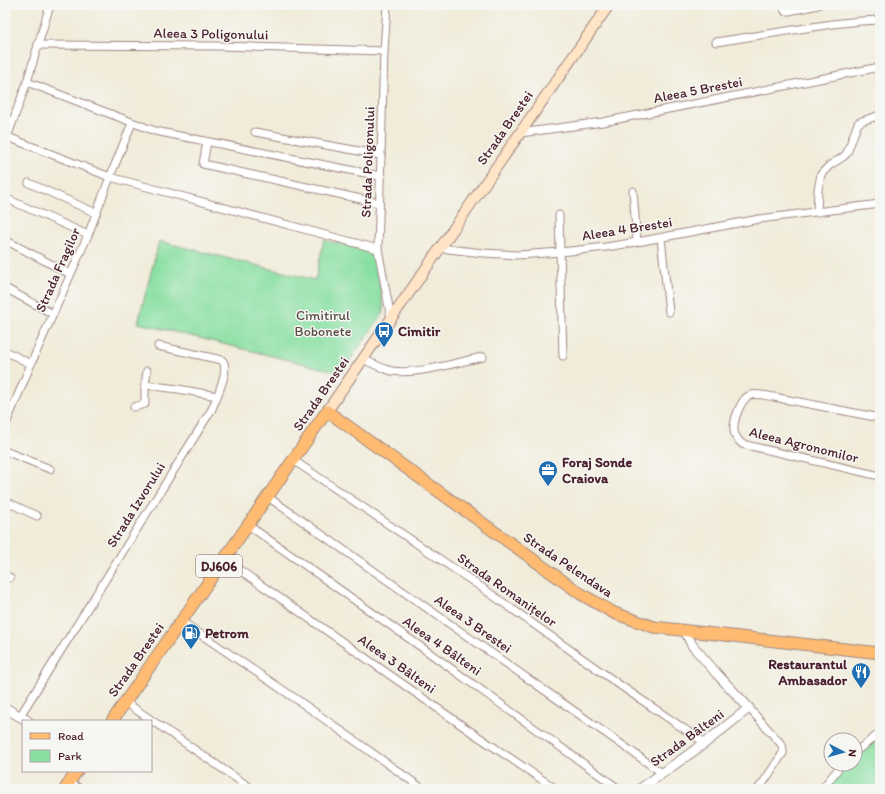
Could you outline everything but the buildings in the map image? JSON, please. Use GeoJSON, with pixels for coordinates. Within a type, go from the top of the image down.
{"type":"FeatureCollection","features":[{"type":"Feature","properties":{"kind":"main road","name":"Strada Brestei"},"geometry":{"type":"LineString","coordinates":[[113,720],[609,5]]}},
{"type":"Feature","properties":{"kind":"main road","name":"Strada Pelendava"},"geometry":{"type":"LineString","coordinates":[[327,411],[581,594],[614,613],[654,627],[880,653]]}},
{"type":"Feature","properties":{"kind":"main road"},"geometry":{"type":"LineString","coordinates":[[68,786],[76,772]]}},
{"type":"Feature","properties":{"kind":"street"},"geometry":{"type":"LineString","coordinates":[[50,5],[27,82],[6,139],[110,177],[378,249]]}},
{"type":"Feature","properties":{"kind":"street","name":"Strada Poligonului"},"geometry":{"type":"LineString","coordinates":[[387,5],[384,51],[378,249],[391,318]]}},
{"type":"Feature","properties":{"kind":"street"},"geometry":{"type":"LineString","coordinates":[[783,5],[784,11],[818,5]]}},
{"type":"Feature","properties":{"kind":"street"},"geometry":{"type":"LineString","coordinates":[[716,42],[847,22],[880,20]]}},
{"type":"Feature","properties":{"kind":"street","name":"Aleea 3 Poligonului"},"geometry":{"type":"LineString","coordinates":[[38,46],[220,46],[384,51]]}},
{"type":"Feature","properties":{"kind":"street","name":"Aleea 5 Brestei"},"geometry":{"type":"LineString","coordinates":[[520,133],[603,122],[880,68]]}},
{"type":"Feature","properties":{"kind":"street"},"geometry":{"type":"LineString","coordinates":[[27,82],[155,131],[380,176]]}},
{"type":"Feature","properties":{"kind":"street"},"geometry":{"type":"LineString","coordinates":[[818,212],[818,190],[821,174],[830,165],[847,153],[858,123],[880,115]]}},
{"type":"Feature","properties":{"kind":"street","name":"Strada Fragilor"},"geometry":{"type":"LineString","coordinates":[[5,426],[88,235],[132,122]]}},
{"type":"Feature","properties":{"kind":"street"},"geometry":{"type":"LineString","coordinates":[[255,132],[381,155]]}},
{"type":"Feature","properties":{"kind":"street"},"geometry":{"type":"LineString","coordinates":[[207,142],[203,164],[379,202]]}},
{"type":"Feature","properties":{"kind":"street"},"geometry":{"type":"LineString","coordinates":[[29,183],[96,213]]}},
{"type":"Feature","properties":{"kind":"street"},"geometry":{"type":"LineString","coordinates":[[633,191],[637,242]]}},
{"type":"Feature","properties":{"kind":"street"},"geometry":{"type":"LineString","coordinates":[[5,198],[88,235]]}},
{"type":"Feature","properties":{"kind":"street","name":"Aleea 4 Brestei"},"geometry":{"type":"LineString","coordinates":[[440,248],[483,254],[518,255],[561,252],[606,247],[661,238],[758,219],[880,204]]}},
{"type":"Feature","properties":{"kind":"street"},"geometry":{"type":"LineString","coordinates":[[560,215],[563,356]]}},
{"type":"Feature","properties":{"kind":"street"},"geometry":{"type":"LineString","coordinates":[[661,238],[669,312]]}},
{"type":"Feature","properties":{"kind":"street"},"geometry":{"type":"LineString","coordinates":[[5,240],[70,274]]}},
{"type":"Feature","properties":{"kind":"street"},"geometry":{"type":"LineString","coordinates":[[5,288],[53,314]]}},
{"type":"Feature","properties":{"kind":"street","name":"Strada Izvorului"},"geometry":{"type":"LineString","coordinates":[[20,716],[212,408],[217,396],[224,376],[224,361],[158,346]]}},
{"type":"Feature","properties":{"kind":"street"},"geometry":{"type":"LineString","coordinates":[[5,351],[31,364]]}},
{"type":"Feature","properties":{"kind":"street"},"geometry":{"type":"LineString","coordinates":[[363,359],[391,371],[411,371],[433,368],[483,357]]}},
{"type":"Feature","properties":{"kind":"street"},"geometry":{"type":"LineString","coordinates":[[134,406],[145,404],[147,371]]}},
{"type":"Feature","properties":{"kind":"street"},"geometry":{"type":"LineString","coordinates":[[145,385],[217,396]]}},
{"type":"Feature","properties":{"kind":"street","name":"Aleea Agronomilor"},"geometry":{"type":"LineString","coordinates":[[880,418],[759,394],[751,395],[746,398],[741,405],[734,426],[737,440],[742,444],[880,476]]}},
{"type":"Feature","properties":{"kind":"street"},"geometry":{"type":"LineString","coordinates":[[5,406],[13,409]]}},
{"type":"Feature","properties":{"kind":"street"},"geometry":{"type":"LineString","coordinates":[[5,451],[50,468]]}},
{"type":"Feature","properties":{"kind":"street","name":"Strada Romanițelor"},"geometry":{"type":"LineString","coordinates":[[293,460],[481,587],[705,743]]}},
{"type":"Feature","properties":{"kind":"street","name":"Aleea 3 Brestei"},"geometry":{"type":"LineString","coordinates":[[268,497],[662,774]]}},
{"type":"Feature","properties":{"kind":"street"},"geometry":{"type":"LineString","coordinates":[[5,501],[37,516]]}},
{"type":"Feature","properties":{"kind":"street","name":"Aleea 4 Bâlteni"},"geometry":{"type":"LineString","coordinates":[[248,525],[432,654],[619,789]]}},
{"type":"Feature","properties":{"kind":"street","name":"Aleea 3 Bâlteni"},"geometry":{"type":"LineString","coordinates":[[224,559],[464,727],[556,789]]}},
{"type":"Feature","properties":{"kind":"street"},"geometry":{"type":"LineString","coordinates":[[181,621],[423,789]]}},
{"type":"Feature","properties":{"kind":"street"},"geometry":{"type":"LineString","coordinates":[[685,630],[692,645],[782,745],[783,753],[758,789]]}},
{"type":"Feature","properties":{"kind":"street"},"geometry":{"type":"LineString","coordinates":[[125,702],[151,720]]}},
{"type":"Feature","properties":{"kind":"street"},"geometry":{"type":"LineString","coordinates":[[5,708],[26,720]]}},
{"type":"Feature","properties":{"kind":"street","name":"Strada Bâlteni"},"geometry":{"type":"LineString","coordinates":[[640,789],[705,743],[749,708]]}},
{"type":"Feature","properties":{"kind":"street"},"geometry":{"type":"LineString","coordinates":[[152,720],[252,789]]}},
{"type":"Feature","properties":{"kind":"street"},"geometry":{"type":"LineString","coordinates":[[863,746],[880,733]]}},
{"type":"Feature","properties":{"kind":"street"},"geometry":{"type":"LineString","coordinates":[[822,789],[836,772]]}},
{"type":"Feature","properties":{"kind":"street"},"geometry":{"type":"LineString","coordinates":[[68,786],[80,789]]}},
{"type":"Feature","properties":{"kind":"green space","name":"Cimitirul Bobonete"},"geometry":{"type":"Polygon","coordinates":[[[324,240],[375,252],[384,312],[341,373],[138,323],[159,241],[315,280],[324,240]]]}},
{"type":"Feature","properties":{"kind":"green space"},"geometry":{"type":"Polygon","coordinates":[[[880,738],[880,789],[827,789],[841,772],[863,772],[863,750],[880,738]]]}},
{"type":"Feature","properties":{"kind":"place","name":"Cimitir"},"geometry":{"type":"Point","coordinates":[384,348]}},
{"type":"Feature","properties":{"kind":"place","name":"Foraj Sonde Craiova"},"geometry":{"type":"Point","coordinates":[548,487]}},
{"type":"Feature","properties":{"kind":"place","name":"Petrom"},"geometry":{"type":"Point","coordinates":[191,650]}},
{"type":"Feature","properties":{"kind":"place","name":"Restaurantul Ambasador"},"geometry":{"type":"Point","coordinates":[861,689]}}]}
